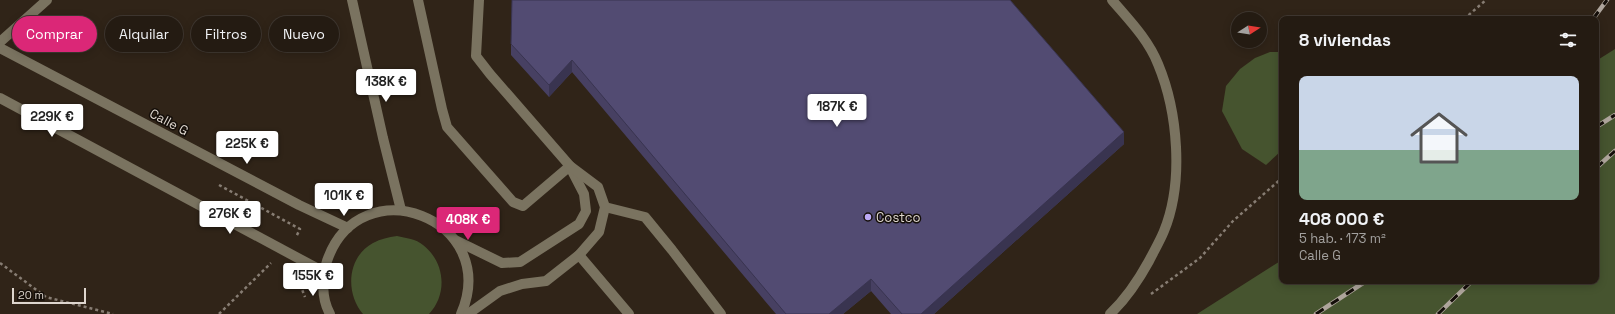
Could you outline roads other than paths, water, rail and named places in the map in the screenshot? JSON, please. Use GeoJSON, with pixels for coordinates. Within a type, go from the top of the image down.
{"type":"FeatureCollection","features":[{"type":"Feature","properties":{"kind":"street"},"geometry":{"type":"LineString","coordinates":[[0,42],[47,0]]}},
{"type":"Feature","properties":{"kind":"street"},"geometry":{"type":"LineString","coordinates":[[352,0],[401,210]]}},
{"type":"Feature","properties":{"kind":"street"},"geometry":{"type":"LineString","coordinates":[[418,0],[447,126],[512,202],[523,206],[570,166]]}},
{"type":"Feature","properties":{"kind":"street"},"geometry":{"type":"LineString","coordinates":[[468,314],[500,291],[522,284],[546,281],[578,255],[599,232],[605,207],[598,187],[570,166],[476,56],[480,0]]}},
{"type":"Feature","properties":{"kind":"street"},"geometry":{"type":"LineString","coordinates":[[1110,314],[1137,283],[1164,230],[1173,199],[1176,163],[1175,129],[1169,96],[1158,62],[1141,33],[1112,0]]}},
{"type":"Feature","properties":{"kind":"street","name":"Calle G"},"geometry":{"type":"LineString","coordinates":[[0,48],[299,205],[348,228]]}},
{"type":"Feature","properties":{"kind":"street"},"geometry":{"type":"LineString","coordinates":[[0,98],[324,272]]}},
{"type":"Feature","properties":{"kind":"street"},"geometry":{"type":"LineString","coordinates":[[455,240],[502,263],[520,262],[579,224],[586,211],[584,194],[570,166]]}},
{"type":"Feature","properties":{"kind":"street"},"geometry":{"type":"LineString","coordinates":[[605,207],[645,217],[721,314]]}},
{"type":"Feature","properties":{"kind":"street"},"geometry":{"type":"LineString","coordinates":[[330,314],[324,292],[324,272],[332,248],[348,228],[364,217],[382,211],[401,210],[422,214],[440,225],[455,240],[465,259],[469,280],[467,301],[461,314]]}},
{"type":"Feature","properties":{"kind":"street"},"geometry":{"type":"LineString","coordinates":[[578,255],[629,314]]}},
{"type":"Feature","properties":{"kind":"railway"},"geometry":{"type":"LineString","coordinates":[[1595,16],[1607,0]]}},
{"type":"Feature","properties":{"kind":"railway"},"geometry":{"type":"LineString","coordinates":[[1599,125],[1615,115]]}},
{"type":"Feature","properties":{"kind":"railway"},"geometry":{"type":"LineString","coordinates":[[1599,165],[1615,151]]}},
{"type":"Feature","properties":{"kind":"railway"},"geometry":{"type":"LineString","coordinates":[[1316,314],[1361,284]]}},
{"type":"Feature","properties":{"kind":"railway"},"geometry":{"type":"LineString","coordinates":[[1438,314],[1469,284]]}},
{"type":"Feature","properties":{"kind":"place","name":"Costco"},"geometry":{"type":"Point","coordinates":[868,217]}}]}
